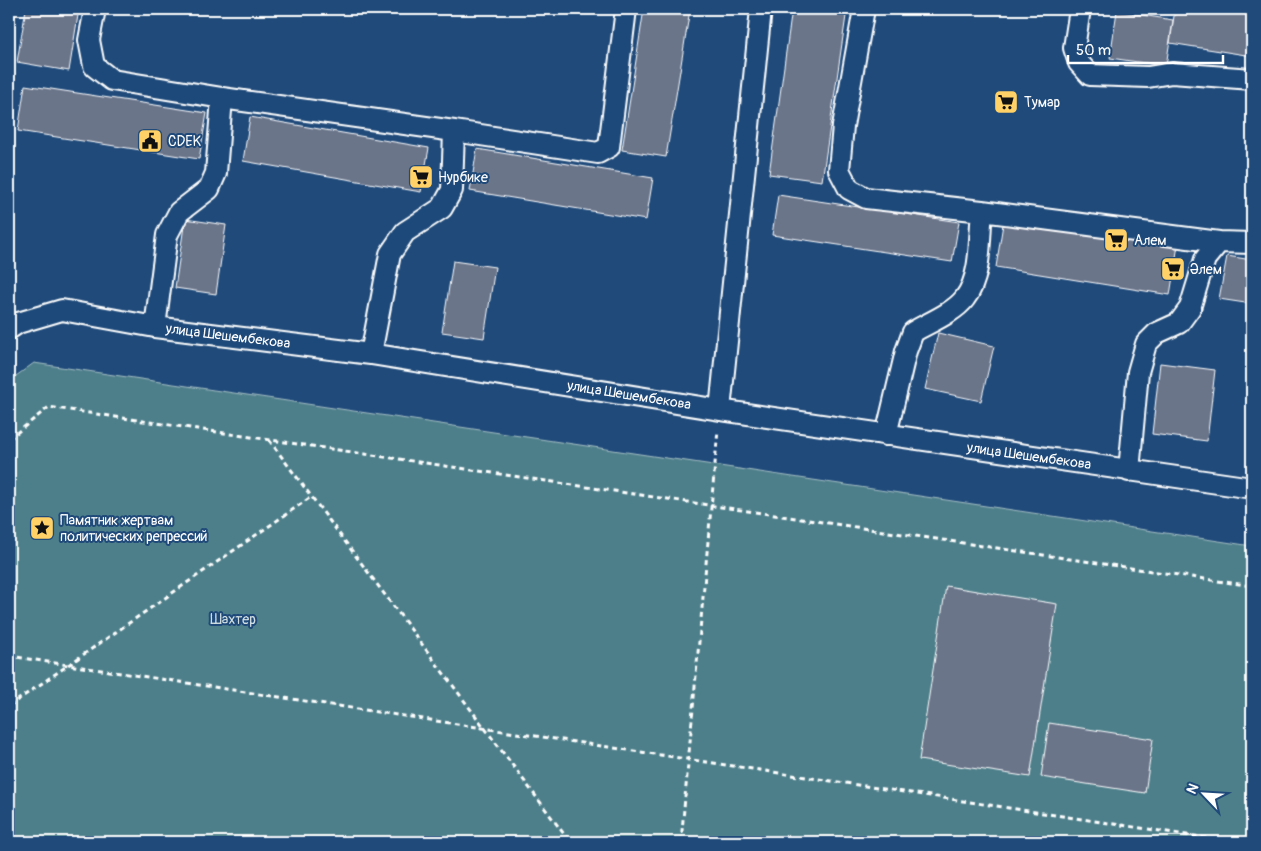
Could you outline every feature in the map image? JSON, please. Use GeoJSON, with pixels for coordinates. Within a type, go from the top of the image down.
{"type":"FeatureCollection","features":[{"type":"Feature","properties":{"kind":"street"},"geometry":{"type":"LineString","coordinates":[[95,9],[89,40],[94,66],[112,80],[598,153],[609,147],[626,9]]}},
{"type":"Feature","properties":{"kind":"street"},"geometry":{"type":"LineString","coordinates":[[720,410],[761,9]]}},
{"type":"Feature","properties":{"kind":"street"},"geometry":{"type":"LineString","coordinates":[[864,9],[842,126],[839,170],[848,189],[866,198],[1219,242],[1252,243]]}},
{"type":"Feature","properties":{"kind":"street"},"geometry":{"type":"LineString","coordinates":[[1080,9],[1074,48],[1079,63],[1090,75],[1148,77],[1172,73],[1252,79]]}},
{"type":"Feature","properties":{"kind":"street"},"geometry":{"type":"LineString","coordinates":[[155,327],[167,235],[179,212],[209,189],[216,173],[222,98]]}},
{"type":"Feature","properties":{"kind":"street"},"geometry":{"type":"LineString","coordinates":[[371,354],[390,254],[405,232],[442,208],[452,190],[454,131]]}},
{"type":"Feature","properties":{"kind":"street"},"geometry":{"type":"LineString","coordinates":[[886,435],[906,351],[913,332],[948,313],[965,299],[976,276],[982,211]]}},
{"type":"Feature","properties":{"kind":"street"},"geometry":{"type":"LineString","coordinates":[[1129,471],[1138,372],[1146,344],[1157,333],[1179,323],[1190,308],[1205,258],[1219,242]]}},
{"type":"Feature","properties":{"kind":"street","name":"улица Шешембекова"},"geometry":{"type":"LineString","coordinates":[[9,329],[18,323],[62,310],[155,327],[371,354],[720,410],[1252,488]]}},
{"type":"Feature","properties":{"kind":"path"},"geometry":{"type":"LineString","coordinates":[[9,439],[49,407],[1252,586]]}},
{"type":"Feature","properties":{"kind":"path"},"geometry":{"type":"LineString","coordinates":[[681,842],[720,410]]}},
{"type":"Feature","properties":{"kind":"path"},"geometry":{"type":"LineString","coordinates":[[269,440],[570,842]]}},
{"type":"Feature","properties":{"kind":"path"},"geometry":{"type":"LineString","coordinates":[[9,706],[311,497]]}},
{"type":"Feature","properties":{"kind":"path"},"geometry":{"type":"LineString","coordinates":[[9,656],[485,730],[1233,842]]}},
{"type":"Feature","properties":{"kind":"green space","name":"Шахтер"},"geometry":{"type":"Polygon","coordinates":[[[34,363],[1252,546],[1252,842],[9,842],[9,381],[34,363]]]}},
{"type":"Feature","properties":{"kind":"building"},"geometry":{"type":"Polygon","coordinates":[[[26,9],[79,9],[69,71],[17,62],[26,9]]]}},
{"type":"Feature","properties":{"kind":"building"},"geometry":{"type":"Polygon","coordinates":[[[644,9],[690,9],[666,157],[622,150],[644,9]]]}},
{"type":"Feature","properties":{"kind":"building"},"geometry":{"type":"Polygon","coordinates":[[[792,9],[847,9],[822,181],[769,174],[792,9]]]}},
{"type":"Feature","properties":{"kind":"building"},"geometry":{"type":"Polygon","coordinates":[[[1175,9],[1252,9],[1252,56],[1170,43],[1175,9]]]}},
{"type":"Feature","properties":{"kind":"building"},"geometry":{"type":"Polygon","coordinates":[[[1117,11],[1173,20],[1166,66],[1110,58],[1117,11]]]}},
{"type":"Feature","properties":{"kind":"building"},"geometry":{"type":"Polygon","coordinates":[[[25,85],[207,113],[199,159],[18,131],[25,85]]]}},
{"type":"Feature","properties":{"kind":"building"},"geometry":{"type":"Polygon","coordinates":[[[250,117],[429,148],[421,192],[243,161],[250,117]]]}},
{"type":"Feature","properties":{"kind":"building"},"geometry":{"type":"Polygon","coordinates":[[[477,149],[653,178],[646,220],[470,191],[477,149]]]}},
{"type":"Feature","properties":{"kind":"building"},"geometry":{"type":"Polygon","coordinates":[[[778,195],[959,222],[952,262],[772,235],[778,195]]]}},
{"type":"Feature","properties":{"kind":"building"},"geometry":{"type":"Polygon","coordinates":[[[1004,218],[1178,245],[1170,295],[996,267],[1004,218]]]}},
{"type":"Feature","properties":{"kind":"building"},"geometry":{"type":"Polygon","coordinates":[[[185,219],[226,225],[216,294],[175,288],[185,219]]]}},
{"type":"Feature","properties":{"kind":"building"},"geometry":{"type":"Polygon","coordinates":[[[1227,256],[1252,260],[1252,304],[1219,299],[1227,256]]]}},
{"type":"Feature","properties":{"kind":"building"},"geometry":{"type":"Polygon","coordinates":[[[453,261],[495,267],[484,338],[442,332],[453,261]]]}},
{"type":"Feature","properties":{"kind":"building"},"geometry":{"type":"Polygon","coordinates":[[[938,333],[994,346],[981,401],[925,389],[938,333]]]}},
{"type":"Feature","properties":{"kind":"building"},"geometry":{"type":"Polygon","coordinates":[[[1160,363],[1215,370],[1207,441],[1152,434],[1160,363]]]}},
{"type":"Feature","properties":{"kind":"building"},"geometry":{"type":"Polygon","coordinates":[[[946,586],[1057,604],[1030,777],[919,760],[946,586]]]}},
{"type":"Feature","properties":{"kind":"building"},"geometry":{"type":"Polygon","coordinates":[[[1049,723],[1153,739],[1145,793],[1041,777],[1049,723]]]}},
{"type":"Feature","properties":{"kind":"place","name":"Тумар"},"geometry":{"type":"Point","coordinates":[1006,102]}},
{"type":"Feature","properties":{"kind":"place","name":"CDEK"},"geometry":{"type":"Point","coordinates":[150,141]}},
{"type":"Feature","properties":{"kind":"place","name":"Нурбике"},"geometry":{"type":"Point","coordinates":[421,177]}},
{"type":"Feature","properties":{"kind":"place","name":"Алем"},"geometry":{"type":"Point","coordinates":[1116,240]}},
{"type":"Feature","properties":{"kind":"place","name":"Әлем"},"geometry":{"type":"Point","coordinates":[1173,269]}},
{"type":"Feature","properties":{"kind":"place","name":"Памятник жертвам политических репрессий"},"geometry":{"type":"Point","coordinates":[42,528]}}]}
